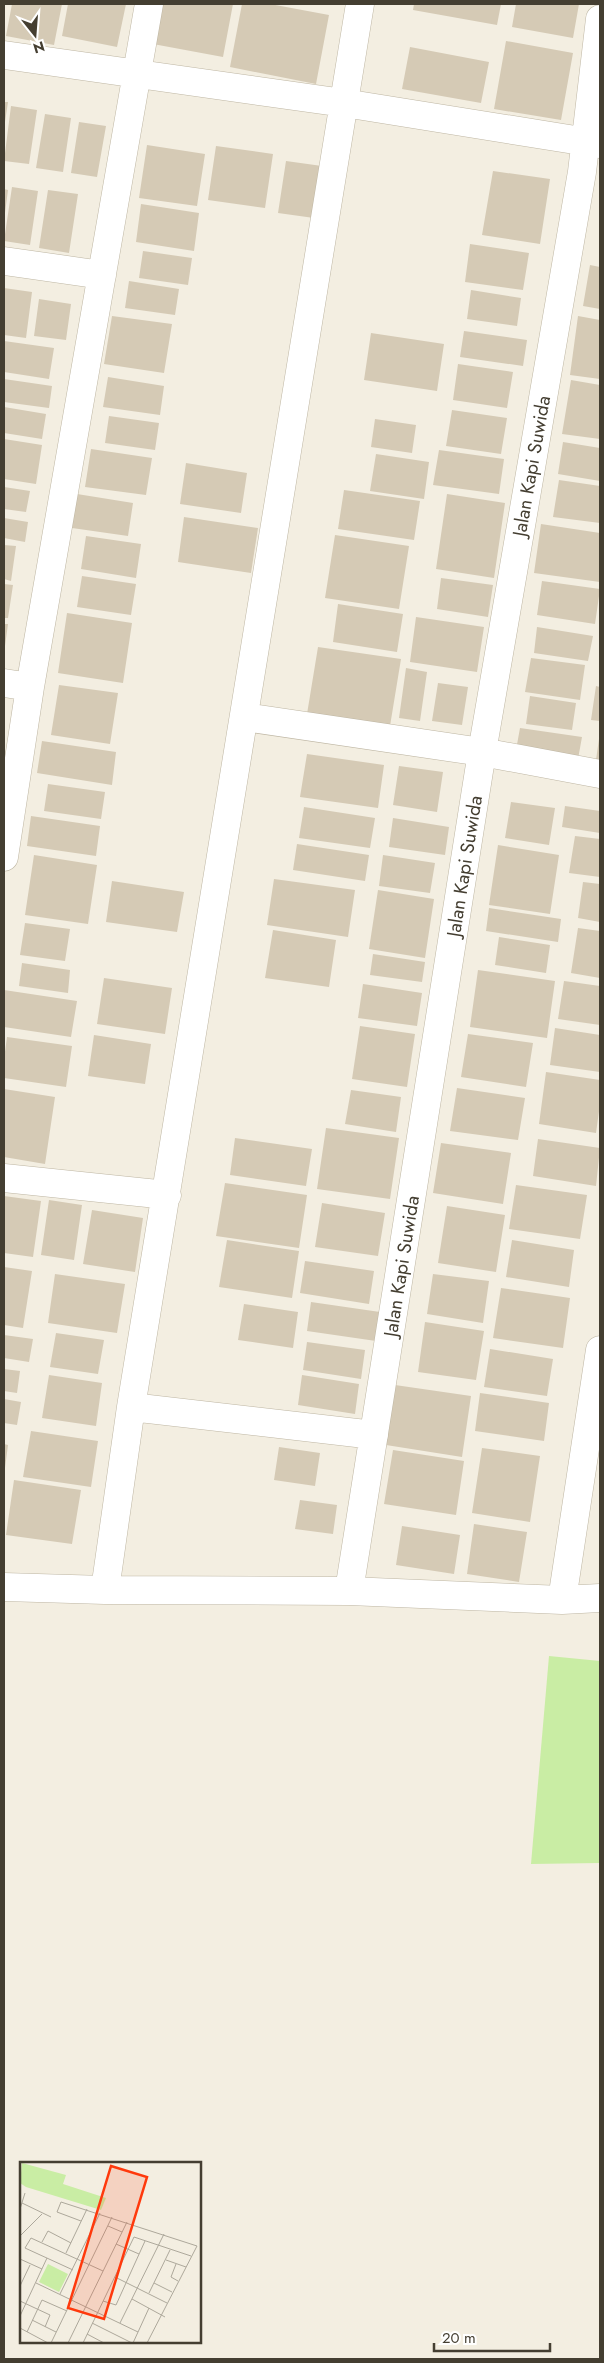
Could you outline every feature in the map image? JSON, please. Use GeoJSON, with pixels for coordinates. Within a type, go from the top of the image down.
{"type":"FeatureCollection","features":[{"type":"Feature","properties":{"kind":"street"},"geometry":{"type":"LineString","coordinates":[[4,857],[17,685],[102,275],[149,4]]}},
{"type":"Feature","properties":{"kind":"street"},"geometry":{"type":"LineString","coordinates":[[105,1590],[130,1407],[360,4]]}},
{"type":"Feature","properties":{"kind":"street","name":"Jalan Kapi Suwida"},"geometry":{"type":"LineString","coordinates":[[349,1591],[482,752],[593,143],[600,19]]}},
{"type":"Feature","properties":{"kind":"street"},"geometry":{"type":"LineString","coordinates":[[4,55],[344,102],[593,143]]}},
{"type":"Feature","properties":{"kind":"street"},"geometry":{"type":"LineString","coordinates":[[4,261],[102,275]]}},
{"type":"Feature","properties":{"kind":"street"},"geometry":{"type":"LineString","coordinates":[[244,717],[482,752],[600,774]]}},
{"type":"Feature","properties":{"kind":"street"},"geometry":{"type":"LineString","coordinates":[[4,1178],[166,1195]]}},
{"type":"Feature","properties":{"kind":"street"},"geometry":{"type":"LineString","coordinates":[[562,1600],[600,1350]]}},
{"type":"Feature","properties":{"kind":"street"},"geometry":{"type":"LineString","coordinates":[[130,1407],[374,1435]]}},
{"type":"Feature","properties":{"kind":"street"},"geometry":{"type":"LineString","coordinates":[[4,1587],[105,1590],[349,1591],[562,1600],[600,1598]]}},
{"type":"Feature","properties":{"kind":"green space"},"geometry":{"type":"Polygon","coordinates":[[[549,1656],[600,1661],[600,1863],[531,1864],[549,1656]]]}},
{"type":"Feature","properties":{"kind":"building"},"geometry":{"type":"Polygon","coordinates":[[[12,4],[62,4],[54,45],[6,36],[12,4]]]}},
{"type":"Feature","properties":{"kind":"building"},"geometry":{"type":"Polygon","coordinates":[[[68,4],[126,4],[117,47],[62,36],[68,4]]]}},
{"type":"Feature","properties":{"kind":"building"},"geometry":{"type":"Polygon","coordinates":[[[162,4],[233,4],[223,57],[153,44],[162,4]]]}},
{"type":"Feature","properties":{"kind":"building"},"geometry":{"type":"Polygon","coordinates":[[[242,4],[270,4],[329,15],[316,84],[230,67],[242,4]]]}},
{"type":"Feature","properties":{"kind":"building"},"geometry":{"type":"Polygon","coordinates":[[[414,4],[501,4],[497,25],[413,10],[414,4]]]}},
{"type":"Feature","properties":{"kind":"building"},"geometry":{"type":"Polygon","coordinates":[[[516,4],[579,4],[573,38],[512,27],[516,4]]]}},
{"type":"Feature","properties":{"kind":"building"},"geometry":{"type":"Polygon","coordinates":[[[506,41],[573,53],[561,120],[494,109],[506,41]]]}},
{"type":"Feature","properties":{"kind":"building"},"geometry":{"type":"Polygon","coordinates":[[[410,47],[489,62],[481,103],[402,89],[410,47]]]}},
{"type":"Feature","properties":{"kind":"building"},"geometry":{"type":"Polygon","coordinates":[[[4,102],[8,102],[5,122],[4,121],[4,102]]]}},
{"type":"Feature","properties":{"kind":"building"},"geometry":{"type":"Polygon","coordinates":[[[11,106],[37,110],[29,164],[4,161],[11,106]]]}},
{"type":"Feature","properties":{"kind":"building"},"geometry":{"type":"Polygon","coordinates":[[[45,114],[71,118],[63,172],[36,168],[45,114]]]}},
{"type":"Feature","properties":{"kind":"building"},"geometry":{"type":"Polygon","coordinates":[[[79,122],[106,126],[97,177],[71,173],[79,122]]]}},
{"type":"Feature","properties":{"kind":"building"},"geometry":{"type":"Polygon","coordinates":[[[147,145],[205,154],[197,206],[139,198],[147,145]]]}},
{"type":"Feature","properties":{"kind":"building"},"geometry":{"type":"Polygon","coordinates":[[[216,146],[273,154],[265,208],[208,200],[216,146]]]}},
{"type":"Feature","properties":{"kind":"building"},"geometry":{"type":"Polygon","coordinates":[[[286,161],[322,166],[314,218],[278,213],[286,161]]]}},
{"type":"Feature","properties":{"kind":"building"},"geometry":{"type":"Polygon","coordinates":[[[493,171],[550,179],[540,244],[482,235],[493,171]]]}},
{"type":"Feature","properties":{"kind":"building"},"geometry":{"type":"Polygon","coordinates":[[[12,187],[38,191],[30,245],[4,241],[12,187]]]}},
{"type":"Feature","properties":{"kind":"building"},"geometry":{"type":"Polygon","coordinates":[[[4,189],[8,190],[5,213],[4,213],[4,189]]]}},
{"type":"Feature","properties":{"kind":"building"},"geometry":{"type":"Polygon","coordinates":[[[48,190],[78,194],[69,253],[39,248],[48,190]]]}},
{"type":"Feature","properties":{"kind":"building"},"geometry":{"type":"Polygon","coordinates":[[[141,204],[199,213],[194,251],[136,242],[141,204]]]}},
{"type":"Feature","properties":{"kind":"building"},"geometry":{"type":"Polygon","coordinates":[[[470,244],[529,253],[523,290],[465,282],[470,244]]]}},
{"type":"Feature","properties":{"kind":"building"},"geometry":{"type":"Polygon","coordinates":[[[143,251],[192,258],[188,285],[139,278],[143,251]]]}},
{"type":"Feature","properties":{"kind":"building"},"geometry":{"type":"Polygon","coordinates":[[[590,265],[600,267],[600,309],[583,306],[590,265]]]}},
{"type":"Feature","properties":{"kind":"building"},"geometry":{"type":"Polygon","coordinates":[[[129,281],[179,289],[175,315],[125,308],[129,281]]]}},
{"type":"Feature","properties":{"kind":"building"},"geometry":{"type":"Polygon","coordinates":[[[4,288],[32,292],[26,338],[4,335],[4,288]]]}},
{"type":"Feature","properties":{"kind":"building"},"geometry":{"type":"Polygon","coordinates":[[[471,290],[521,298],[517,326],[467,319],[471,290]]]}},
{"type":"Feature","properties":{"kind":"building"},"geometry":{"type":"Polygon","coordinates":[[[39,299],[71,304],[66,340],[34,336],[39,299]]]}},
{"type":"Feature","properties":{"kind":"building"},"geometry":{"type":"Polygon","coordinates":[[[112,316],[172,324],[164,373],[104,364],[112,316]]]}},
{"type":"Feature","properties":{"kind":"building"},"geometry":{"type":"Polygon","coordinates":[[[578,316],[600,320],[600,379],[570,375],[578,316]]]}},
{"type":"Feature","properties":{"kind":"building"},"geometry":{"type":"Polygon","coordinates":[[[464,331],[527,340],[523,366],[460,357],[464,331]]]}},
{"type":"Feature","properties":{"kind":"building"},"geometry":{"type":"Polygon","coordinates":[[[371,333],[444,344],[437,391],[364,380],[371,333]]]}},
{"type":"Feature","properties":{"kind":"building"},"geometry":{"type":"Polygon","coordinates":[[[4,341],[54,348],[49,379],[4,372],[4,341]]]}},
{"type":"Feature","properties":{"kind":"building"},"geometry":{"type":"Polygon","coordinates":[[[458,364],[513,372],[507,408],[453,400],[458,364]]]}},
{"type":"Feature","properties":{"kind":"building"},"geometry":{"type":"Polygon","coordinates":[[[108,377],[164,386],[160,415],[103,407],[108,377]]]}},
{"type":"Feature","properties":{"kind":"building"},"geometry":{"type":"Polygon","coordinates":[[[4,379],[52,386],[49,408],[4,402],[4,379]]]}},
{"type":"Feature","properties":{"kind":"building"},"geometry":{"type":"Polygon","coordinates":[[[571,380],[600,385],[600,439],[562,434],[571,380]]]}},
{"type":"Feature","properties":{"kind":"building"},"geometry":{"type":"Polygon","coordinates":[[[4,407],[46,414],[42,439],[4,433],[4,407]]]}},
{"type":"Feature","properties":{"kind":"building"},"geometry":{"type":"Polygon","coordinates":[[[452,410],[507,418],[501,454],[446,446],[452,410]]]}},
{"type":"Feature","properties":{"kind":"building"},"geometry":{"type":"Polygon","coordinates":[[[109,416],[159,423],[155,450],[105,443],[109,416]]]}},
{"type":"Feature","properties":{"kind":"building"},"geometry":{"type":"Polygon","coordinates":[[[375,419],[416,425],[412,453],[371,447],[375,419]]]}},
{"type":"Feature","properties":{"kind":"building"},"geometry":{"type":"Polygon","coordinates":[[[4,439],[42,445],[36,484],[4,479],[4,439]]]}},
{"type":"Feature","properties":{"kind":"building"},"geometry":{"type":"Polygon","coordinates":[[[563,442],[600,448],[600,481],[558,474],[563,442]]]}},
{"type":"Feature","properties":{"kind":"building"},"geometry":{"type":"Polygon","coordinates":[[[91,449],[152,458],[146,495],[85,487],[91,449]]]}},
{"type":"Feature","properties":{"kind":"building"},"geometry":{"type":"Polygon","coordinates":[[[439,450],[504,459],[499,494],[433,485],[439,450]]]}},
{"type":"Feature","properties":{"kind":"building"},"geometry":{"type":"Polygon","coordinates":[[[376,454],[429,462],[424,499],[370,491],[376,454]]]}},
{"type":"Feature","properties":{"kind":"building"},"geometry":{"type":"Polygon","coordinates":[[[186,463],[247,473],[241,513],[180,504],[186,463]]]}},
{"type":"Feature","properties":{"kind":"building"},"geometry":{"type":"Polygon","coordinates":[[[559,480],[600,486],[600,523],[553,517],[559,480]]]}},
{"type":"Feature","properties":{"kind":"building"},"geometry":{"type":"Polygon","coordinates":[[[4,487],[30,491],[26,512],[4,509],[4,487]]]}},
{"type":"Feature","properties":{"kind":"building"},"geometry":{"type":"Polygon","coordinates":[[[344,490],[420,501],[414,540],[338,529],[344,490]]]}},
{"type":"Feature","properties":{"kind":"building"},"geometry":{"type":"Polygon","coordinates":[[[77,494],[133,503],[128,536],[72,528],[77,494]]]}},
{"type":"Feature","properties":{"kind":"building"},"geometry":{"type":"Polygon","coordinates":[[[447,494],[505,503],[494,578],[436,569],[447,494]]]}},
{"type":"Feature","properties":{"kind":"building"},"geometry":{"type":"Polygon","coordinates":[[[184,517],[258,528],[251,573],[178,562],[184,517]]]}},
{"type":"Feature","properties":{"kind":"building"},"geometry":{"type":"Polygon","coordinates":[[[4,518],[28,522],[25,542],[4,538],[4,518]]]}},
{"type":"Feature","properties":{"kind":"building"},"geometry":{"type":"Polygon","coordinates":[[[541,524],[600,533],[600,582],[534,573],[541,524]]]}},
{"type":"Feature","properties":{"kind":"building"},"geometry":{"type":"Polygon","coordinates":[[[335,535],[409,546],[399,609],[325,598],[335,535]]]}},
{"type":"Feature","properties":{"kind":"building"},"geometry":{"type":"Polygon","coordinates":[[[86,536],[141,544],[136,578],[81,569],[86,536]]]}},
{"type":"Feature","properties":{"kind":"building"},"geometry":{"type":"Polygon","coordinates":[[[4,545],[16,546],[11,581],[4,579],[4,545]]]}},
{"type":"Feature","properties":{"kind":"building"},"geometry":{"type":"Polygon","coordinates":[[[82,576],[136,584],[131,615],[77,607],[82,576]]]}},
{"type":"Feature","properties":{"kind":"building"},"geometry":{"type":"Polygon","coordinates":[[[441,578],[493,585],[488,617],[437,609],[441,578]]]}},
{"type":"Feature","properties":{"kind":"building"},"geometry":{"type":"Polygon","coordinates":[[[542,581],[600,589],[595,624],[537,615],[542,581]]]}},
{"type":"Feature","properties":{"kind":"building"},"geometry":{"type":"Polygon","coordinates":[[[4,584],[13,585],[8,618],[4,618],[4,584]]]}},
{"type":"Feature","properties":{"kind":"building"},"geometry":{"type":"Polygon","coordinates":[[[338,604],[403,614],[397,652],[333,642],[338,604]]]}},
{"type":"Feature","properties":{"kind":"building"},"geometry":{"type":"Polygon","coordinates":[[[67,613],[132,623],[123,683],[58,673],[67,613]]]}},
{"type":"Feature","properties":{"kind":"building"},"geometry":{"type":"Polygon","coordinates":[[[416,617],[484,627],[477,672],[410,662],[416,617]]]}},
{"type":"Feature","properties":{"kind":"building"},"geometry":{"type":"Polygon","coordinates":[[[4,624],[8,624],[5,646],[4,645],[4,624]]]}},
{"type":"Feature","properties":{"kind":"building"},"geometry":{"type":"Polygon","coordinates":[[[537,627],[593,636],[588,661],[534,653],[537,627]]]}},
{"type":"Feature","properties":{"kind":"building"},"geometry":{"type":"Polygon","coordinates":[[[318,647],[401,659],[390,726],[307,714],[318,647]]]}},
{"type":"Feature","properties":{"kind":"building"},"geometry":{"type":"Polygon","coordinates":[[[531,658],[585,665],[580,700],[525,692],[531,658]]]}},
{"type":"Feature","properties":{"kind":"building"},"geometry":{"type":"Polygon","coordinates":[[[406,668],[427,672],[420,721],[399,718],[406,668]]]}},
{"type":"Feature","properties":{"kind":"building"},"geometry":{"type":"Polygon","coordinates":[[[438,683],[468,687],[462,725],[432,721],[438,683]]]}},
{"type":"Feature","properties":{"kind":"building"},"geometry":{"type":"Polygon","coordinates":[[[59,685],[118,693],[110,744],[51,735],[59,685]]]}},
{"type":"Feature","properties":{"kind":"building"},"geometry":{"type":"Polygon","coordinates":[[[596,686],[600,687],[600,721],[591,720],[596,686]]]}},
{"type":"Feature","properties":{"kind":"building"},"geometry":{"type":"Polygon","coordinates":[[[530,696],[576,703],[572,730],[526,724],[530,696]]]}},
{"type":"Feature","properties":{"kind":"building"},"geometry":{"type":"Polygon","coordinates":[[[520,728],[582,737],[578,759],[516,750],[520,728]]]}},
{"type":"Feature","properties":{"kind":"building"},"geometry":{"type":"Polygon","coordinates":[[[600,739],[600,768],[595,767],[600,739]]]}},
{"type":"Feature","properties":{"kind":"building"},"geometry":{"type":"Polygon","coordinates":[[[42,741],[116,752],[112,785],[37,773],[42,741]]]}},
{"type":"Feature","properties":{"kind":"building"},"geometry":{"type":"Polygon","coordinates":[[[307,754],[384,765],[378,808],[300,797],[307,754]]]}},
{"type":"Feature","properties":{"kind":"building"},"geometry":{"type":"Polygon","coordinates":[[[399,766],[443,772],[437,812],[393,805],[399,766]]]}},
{"type":"Feature","properties":{"kind":"building"},"geometry":{"type":"Polygon","coordinates":[[[48,784],[105,792],[101,819],[44,811],[48,784]]]}},
{"type":"Feature","properties":{"kind":"building"},"geometry":{"type":"Polygon","coordinates":[[[511,802],[555,808],[549,845],[505,838],[511,802]]]}},
{"type":"Feature","properties":{"kind":"building"},"geometry":{"type":"Polygon","coordinates":[[[565,806],[600,811],[600,833],[562,827],[565,806]]]}},
{"type":"Feature","properties":{"kind":"building"},"geometry":{"type":"Polygon","coordinates":[[[304,807],[375,818],[370,848],[299,838],[304,807]]]}},
{"type":"Feature","properties":{"kind":"building"},"geometry":{"type":"Polygon","coordinates":[[[31,816],[100,826],[96,856],[27,846],[31,816]]]}},
{"type":"Feature","properties":{"kind":"building"},"geometry":{"type":"Polygon","coordinates":[[[393,818],[449,827],[445,855],[389,847],[393,818]]]}},
{"type":"Feature","properties":{"kind":"building"},"geometry":{"type":"Polygon","coordinates":[[[575,836],[600,839],[600,877],[569,873],[575,836]]]}},
{"type":"Feature","properties":{"kind":"building"},"geometry":{"type":"Polygon","coordinates":[[[297,844],[369,855],[365,881],[293,870],[297,844]]]}},
{"type":"Feature","properties":{"kind":"building"},"geometry":{"type":"Polygon","coordinates":[[[498,845],[559,855],[550,914],[489,905],[498,845]]]}},
{"type":"Feature","properties":{"kind":"building"},"geometry":{"type":"Polygon","coordinates":[[[34,855],[97,865],[88,924],[25,915],[34,855]]]}},
{"type":"Feature","properties":{"kind":"building"},"geometry":{"type":"Polygon","coordinates":[[[383,855],[435,863],[430,893],[379,886],[383,855]]]}},
{"type":"Feature","properties":{"kind":"building"},"geometry":{"type":"Polygon","coordinates":[[[274,879],[355,890],[348,937],[267,925],[274,879]]]}},
{"type":"Feature","properties":{"kind":"building"},"geometry":{"type":"Polygon","coordinates":[[[112,881],[184,892],[177,932],[106,922],[112,881]]]}},
{"type":"Feature","properties":{"kind":"building"},"geometry":{"type":"Polygon","coordinates":[[[583,882],[600,884],[600,922],[578,918],[583,882]]]}},
{"type":"Feature","properties":{"kind":"building"},"geometry":{"type":"Polygon","coordinates":[[[378,890],[434,899],[425,958],[369,949],[378,890]]]}},
{"type":"Feature","properties":{"kind":"building"},"geometry":{"type":"Polygon","coordinates":[[[489,908],[561,919],[558,942],[486,931],[489,908]]]}},
{"type":"Feature","properties":{"kind":"building"},"geometry":{"type":"Polygon","coordinates":[[[25,923],[70,929],[65,961],[20,955],[25,923]]]}},
{"type":"Feature","properties":{"kind":"building"},"geometry":{"type":"Polygon","coordinates":[[[578,928],[600,931],[600,978],[571,973],[578,928]]]}},
{"type":"Feature","properties":{"kind":"building"},"geometry":{"type":"Polygon","coordinates":[[[273,930],[336,940],[329,987],[265,978],[273,930]]]}},
{"type":"Feature","properties":{"kind":"building"},"geometry":{"type":"Polygon","coordinates":[[[499,937],[550,945],[546,973],[495,965],[499,937]]]}},
{"type":"Feature","properties":{"kind":"building"},"geometry":{"type":"Polygon","coordinates":[[[373,954],[425,962],[422,982],[370,975],[373,954]]]}},
{"type":"Feature","properties":{"kind":"building"},"geometry":{"type":"Polygon","coordinates":[[[22,963],[70,970],[68,993],[19,986],[22,963]]]}},
{"type":"Feature","properties":{"kind":"building"},"geometry":{"type":"Polygon","coordinates":[[[478,970],[555,981],[547,1038],[470,1027],[478,970]]]}},
{"type":"Feature","properties":{"kind":"building"},"geometry":{"type":"Polygon","coordinates":[[[104,978],[172,988],[165,1034],[97,1024],[104,978]]]}},
{"type":"Feature","properties":{"kind":"building"},"geometry":{"type":"Polygon","coordinates":[[[564,981],[600,986],[600,1025],[558,1019],[564,981]]]}},
{"type":"Feature","properties":{"kind":"building"},"geometry":{"type":"Polygon","coordinates":[[[363,984],[422,993],[417,1026],[358,1018],[363,984]]]}},
{"type":"Feature","properties":{"kind":"building"},"geometry":{"type":"Polygon","coordinates":[[[4,990],[77,1001],[71,1037],[4,1027],[4,990]]]}},
{"type":"Feature","properties":{"kind":"building"},"geometry":{"type":"Polygon","coordinates":[[[360,1026],[415,1034],[407,1087],[352,1079],[360,1026]]]}},
{"type":"Feature","properties":{"kind":"building"},"geometry":{"type":"Polygon","coordinates":[[[555,1028],[600,1035],[600,1072],[550,1065],[555,1028]]]}},
{"type":"Feature","properties":{"kind":"building"},"geometry":{"type":"Polygon","coordinates":[[[468,1034],[533,1043],[526,1087],[461,1077],[468,1034]]]}},
{"type":"Feature","properties":{"kind":"building"},"geometry":{"type":"Polygon","coordinates":[[[94,1035],[151,1044],[145,1084],[88,1076],[94,1035]]]}},
{"type":"Feature","properties":{"kind":"building"},"geometry":{"type":"Polygon","coordinates":[[[7,1037],[72,1046],[66,1087],[4,1078],[7,1037]]]}},
{"type":"Feature","properties":{"kind":"building"},"geometry":{"type":"Polygon","coordinates":[[[546,1072],[600,1080],[600,1104],[596,1133],[539,1124],[546,1072]]]}},
{"type":"Feature","properties":{"kind":"building"},"geometry":{"type":"Polygon","coordinates":[[[457,1088],[525,1098],[518,1140],[450,1131],[457,1088]]]}},
{"type":"Feature","properties":{"kind":"building"},"geometry":{"type":"Polygon","coordinates":[[[4,1089],[55,1097],[45,1164],[4,1157],[4,1089]]]}},
{"type":"Feature","properties":{"kind":"building"},"geometry":{"type":"Polygon","coordinates":[[[351,1090],[401,1097],[396,1132],[345,1124],[351,1090]]]}},
{"type":"Feature","properties":{"kind":"building"},"geometry":{"type":"Polygon","coordinates":[[[326,1128],[399,1138],[390,1199],[317,1189],[326,1128]]]}},
{"type":"Feature","properties":{"kind":"building"},"geometry":{"type":"Polygon","coordinates":[[[235,1138],[312,1149],[306,1186],[230,1175],[235,1138]]]}},
{"type":"Feature","properties":{"kind":"building"},"geometry":{"type":"Polygon","coordinates":[[[538,1139],[600,1148],[596,1186],[533,1176],[538,1139]]]}},
{"type":"Feature","properties":{"kind":"building"},"geometry":{"type":"Polygon","coordinates":[[[441,1143],[511,1153],[503,1204],[433,1193],[441,1143]]]}},
{"type":"Feature","properties":{"kind":"building"},"geometry":{"type":"Polygon","coordinates":[[[225,1183],[307,1195],[299,1248],[216,1236],[225,1183]]]}},
{"type":"Feature","properties":{"kind":"building"},"geometry":{"type":"Polygon","coordinates":[[[516,1185],[587,1195],[580,1239],[509,1229],[516,1185]]]}},
{"type":"Feature","properties":{"kind":"building"},"geometry":{"type":"Polygon","coordinates":[[[4,1196],[41,1201],[33,1257],[4,1253],[4,1196]]]}},
{"type":"Feature","properties":{"kind":"building"},"geometry":{"type":"Polygon","coordinates":[[[49,1200],[82,1205],[74,1260],[41,1255],[49,1200]]]}},
{"type":"Feature","properties":{"kind":"building"},"geometry":{"type":"Polygon","coordinates":[[[322,1203],[385,1213],[378,1256],[315,1247],[322,1203]]]}},
{"type":"Feature","properties":{"kind":"building"},"geometry":{"type":"Polygon","coordinates":[[[447,1206],[505,1215],[496,1272],[438,1263],[447,1206]]]}},
{"type":"Feature","properties":{"kind":"building"},"geometry":{"type":"Polygon","coordinates":[[[92,1210],[143,1218],[135,1272],[83,1264],[92,1210]]]}},
{"type":"Feature","properties":{"kind":"building"},"geometry":{"type":"Polygon","coordinates":[[[227,1240],[299,1251],[292,1298],[219,1287],[227,1240]]]}},
{"type":"Feature","properties":{"kind":"building"},"geometry":{"type":"Polygon","coordinates":[[[512,1240],[574,1250],[569,1287],[506,1277],[512,1240]]]}},
{"type":"Feature","properties":{"kind":"building"},"geometry":{"type":"Polygon","coordinates":[[[305,1261],[374,1271],[369,1304],[300,1293],[305,1261]]]}},
{"type":"Feature","properties":{"kind":"building"},"geometry":{"type":"Polygon","coordinates":[[[4,1267],[32,1271],[23,1328],[4,1325],[4,1267]]]}},
{"type":"Feature","properties":{"kind":"building"},"geometry":{"type":"Polygon","coordinates":[[[55,1274],[125,1284],[117,1333],[48,1323],[55,1274]]]}},
{"type":"Feature","properties":{"kind":"building"},"geometry":{"type":"Polygon","coordinates":[[[433,1274],[489,1281],[483,1323],[427,1314],[433,1274]]]}},
{"type":"Feature","properties":{"kind":"building"},"geometry":{"type":"Polygon","coordinates":[[[501,1288],[570,1298],[563,1348],[493,1338],[501,1288]]]}},
{"type":"Feature","properties":{"kind":"building"},"geometry":{"type":"Polygon","coordinates":[[[311,1302],[380,1312],[376,1341],[307,1331],[311,1302]]]}},
{"type":"Feature","properties":{"kind":"building"},"geometry":{"type":"Polygon","coordinates":[[[244,1304],[298,1312],[293,1348],[238,1340],[244,1304]]]}},
{"type":"Feature","properties":{"kind":"building"},"geometry":{"type":"Polygon","coordinates":[[[425,1322],[484,1331],[476,1380],[418,1372],[425,1322]]]}},
{"type":"Feature","properties":{"kind":"building"},"geometry":{"type":"Polygon","coordinates":[[[56,1333],[104,1340],[98,1374],[50,1367],[56,1333]]]}},
{"type":"Feature","properties":{"kind":"building"},"geometry":{"type":"Polygon","coordinates":[[[4,1335],[33,1339],[29,1362],[4,1358],[4,1335]]]}},
{"type":"Feature","properties":{"kind":"building"},"geometry":{"type":"Polygon","coordinates":[[[307,1342],[365,1350],[361,1379],[303,1370],[307,1342]]]}},
{"type":"Feature","properties":{"kind":"building"},"geometry":{"type":"Polygon","coordinates":[[[490,1349],[553,1359],[547,1396],[484,1387],[490,1349]]]}},
{"type":"Feature","properties":{"kind":"building"},"geometry":{"type":"Polygon","coordinates":[[[4,1369],[20,1371],[17,1393],[4,1391],[4,1369]]]}},
{"type":"Feature","properties":{"kind":"building"},"geometry":{"type":"Polygon","coordinates":[[[49,1375],[102,1383],[96,1426],[42,1418],[49,1375]]]}},
{"type":"Feature","properties":{"kind":"building"},"geometry":{"type":"Polygon","coordinates":[[[302,1375],[359,1384],[355,1414],[298,1405],[302,1375]]]}},
{"type":"Feature","properties":{"kind":"building"},"geometry":{"type":"Polygon","coordinates":[[[395,1385],[471,1396],[462,1457],[386,1445],[395,1385]]]}},
{"type":"Feature","properties":{"kind":"building"},"geometry":{"type":"Polygon","coordinates":[[[480,1393],[549,1403],[544,1441],[475,1431],[480,1393]]]}},
{"type":"Feature","properties":{"kind":"building"},"geometry":{"type":"Polygon","coordinates":[[[4,1399],[21,1402],[17,1425],[4,1423],[4,1399]]]}},
{"type":"Feature","properties":{"kind":"building"},"geometry":{"type":"Polygon","coordinates":[[[31,1431],[98,1441],[91,1487],[23,1477],[31,1431]]]}},
{"type":"Feature","properties":{"kind":"building"},"geometry":{"type":"Polygon","coordinates":[[[4,1444],[8,1445],[5,1468],[4,1468],[4,1444]]]}},
{"type":"Feature","properties":{"kind":"building"},"geometry":{"type":"Polygon","coordinates":[[[279,1447],[320,1453],[315,1486],[274,1480],[279,1447]]]}},
{"type":"Feature","properties":{"kind":"building"},"geometry":{"type":"Polygon","coordinates":[[[482,1448],[540,1456],[530,1522],[472,1513],[482,1448]]]}},
{"type":"Feature","properties":{"kind":"building"},"geometry":{"type":"Polygon","coordinates":[[[393,1450],[464,1461],[456,1515],[384,1504],[393,1450]]]}},
{"type":"Feature","properties":{"kind":"building"},"geometry":{"type":"Polygon","coordinates":[[[14,1480],[81,1490],[72,1544],[6,1535],[14,1480]]]}},
{"type":"Feature","properties":{"kind":"building"},"geometry":{"type":"Polygon","coordinates":[[[300,1500],[337,1505],[333,1534],[295,1529],[300,1500]]]}},
{"type":"Feature","properties":{"kind":"building"},"geometry":{"type":"Polygon","coordinates":[[[474,1524],[527,1532],[519,1582],[467,1574],[474,1524]]]}},
{"type":"Feature","properties":{"kind":"building"},"geometry":{"type":"Polygon","coordinates":[[[402,1526],[460,1535],[454,1574],[396,1565],[402,1526]]]}}]}
